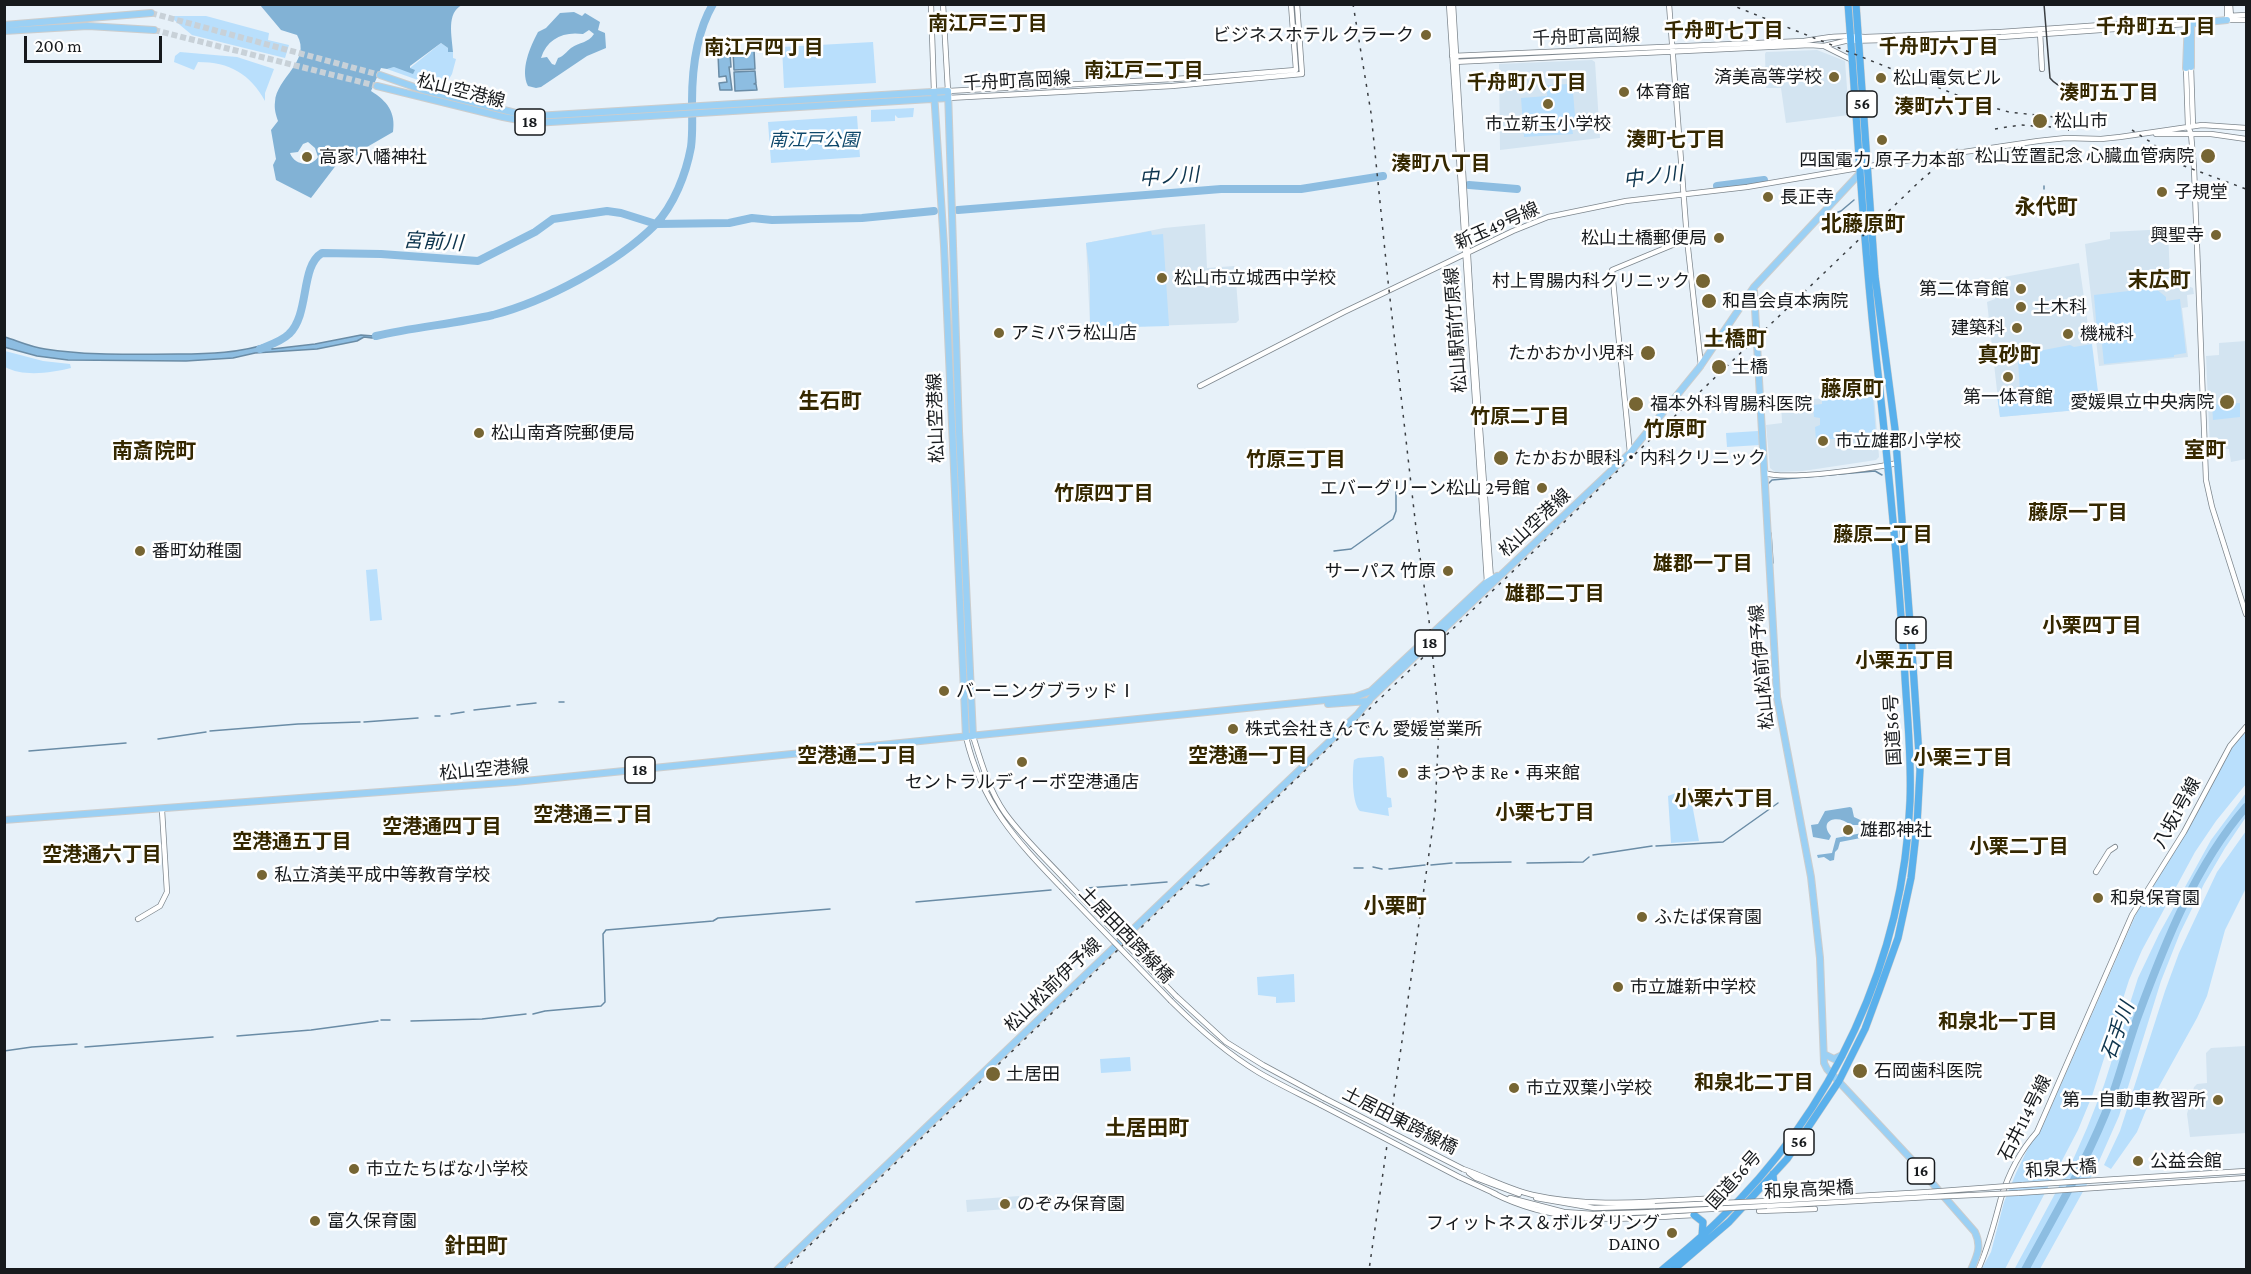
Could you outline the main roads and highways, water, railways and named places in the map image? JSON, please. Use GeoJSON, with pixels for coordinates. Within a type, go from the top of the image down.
{"type":"FeatureCollection","features":[{"type":"Feature","properties":{"kind":"highway","name":"国道56号"},"geometry":{"type":"LineString","coordinates":[[1662,1269],[1702,1236],[1758,1179],[1798,1130],[1832,1075],[1871,991],[1889,939],[1902,877],[1909,825],[1910,732],[1888,465],[1868,283],[1854,39],[1848,4]]}},
{"type":"Feature","properties":{"kind":"highway","name":"国道56号"},"geometry":{"type":"LineString","coordinates":[[1673,1269],[1729,1222],[1773,1174],[1805,1134],[1839,1082],[1864,1029],[1898,938],[1911,878],[1920,770],[1898,463],[1862,169],[1852,60],[1856,4]]}},
{"type":"Feature","properties":{"kind":"highway"},"geometry":{"type":"LineString","coordinates":[[1773,1174],[1774,1186],[1783,1194]]}},
{"type":"Feature","properties":{"kind":"highway"},"geometry":{"type":"LineString","coordinates":[[1694,1215],[1702,1222],[1702,1236]]}},
{"type":"Feature","properties":{"kind":"main road"},"geometry":{"type":"LineString","coordinates":[[4,25],[151,13]]}},
{"type":"Feature","properties":{"kind":"main road"},"geometry":{"type":"LineString","coordinates":[[2188,67],[2188,22],[2229,18]]}},
{"type":"Feature","properties":{"kind":"main road"},"geometry":{"type":"LineString","coordinates":[[4,32],[88,26],[154,30]]}},
{"type":"Feature","properties":{"kind":"main road","name":"松山空港線"},"geometry":{"type":"LineString","coordinates":[[380,75],[423,90],[536,116],[688,111]]}},
{"type":"Feature","properties":{"kind":"main road","name":"松山空港線"},"geometry":{"type":"LineString","coordinates":[[377,86],[534,123],[696,110],[948,95],[969,736]]}},
{"type":"Feature","properties":{"kind":"main road","name":"松山空港線"},"geometry":{"type":"LineString","coordinates":[[934,95],[969,736]]}},
{"type":"Feature","properties":{"kind":"main road","name":"松山空港線"},"geometry":{"type":"LineString","coordinates":[[4,820],[515,782],[1311,702],[1365,700],[1630,453],[1701,366],[1754,287],[1862,169]]}},
{"type":"Feature","properties":{"kind":"main road","name":"松山松前伊予線"},"geometry":{"type":"LineString","coordinates":[[1754,287],[1777,697],[1811,877],[1820,958],[1824,1054],[1827,1069],[1832,1075]]}},
{"type":"Feature","properties":{"kind":"main road","name":"松山松前伊予線"},"geometry":{"type":"LineString","coordinates":[[777,1269],[1349,722],[1365,700]]}},
{"type":"Feature","properties":{"kind":"main road","name":"18"},"geometry":{"type":"LineString","coordinates":[[1343,701],[1365,700]]}},
{"type":"Feature","properties":{"kind":"main road","name":"松山空港線"},"geometry":{"type":"LineString","coordinates":[[1274,707],[1286,708],[1343,701]]}},
{"type":"Feature","properties":{"kind":"main road"},"geometry":{"type":"LineString","coordinates":[[1824,1054],[1834,1059],[1843,1054]]}},
{"type":"Feature","properties":{"kind":"main road","name":"16"},"geometry":{"type":"LineString","coordinates":[[1832,1075],[1975,1232],[1979,1246],[1971,1269]]}},
{"type":"Feature","properties":{"kind":"waterway","name":"宮前川"},"geometry":{"type":"LineString","coordinates":[[376,336],[493,315],[535,301],[601,267],[621,254],[655,225],[673,199],[689,157],[692,141],[694,64],[699,39],[713,4]]}},
{"type":"Feature","properties":{"kind":"waterway","name":"中ノ川"},"geometry":{"type":"LineString","coordinates":[[958,210],[1221,189],[1301,189],[1383,176]]}},
{"type":"Feature","properties":{"kind":"waterway","name":"中ノ川"},"geometry":{"type":"LineString","coordinates":[[1717,186],[1764,180]]}},
{"type":"Feature","properties":{"kind":"waterway","name":"中ノ川"},"geometry":{"type":"LineString","coordinates":[[1469,185],[1517,189]]}},
{"type":"Feature","properties":{"kind":"waterway"},"geometry":{"type":"LineString","coordinates":[[1833,214],[1841,211],[1854,200]]}},
{"type":"Feature","properties":{"kind":"waterway","name":"宮前川"},"geometry":{"type":"LineString","coordinates":[[260,349],[283,339],[296,325],[307,279],[315,259],[322,253],[381,254],[478,261],[535,232],[553,219],[607,211],[656,224],[729,223],[752,218],[772,220],[862,218],[934,211]]}},
{"type":"Feature","properties":{"kind":"waterway"},"geometry":{"type":"LineString","coordinates":[[1768,484],[1772,480],[1875,471],[1882,475]]}},
{"type":"Feature","properties":{"kind":"waterway"},"geometry":{"type":"LineString","coordinates":[[1334,551],[1351,549],[1393,519],[1396,511],[1396,486]]}},
{"type":"Feature","properties":{"kind":"waterway"},"geometry":{"type":"LineString","coordinates":[[1771,533],[1773,563]]}},
{"type":"Feature","properties":{"kind":"waterway"},"geometry":{"type":"LineString","coordinates":[[559,702],[564,702]]}},
{"type":"Feature","properties":{"kind":"waterway"},"geometry":{"type":"LineString","coordinates":[[517,705],[536,703]]}},
{"type":"Feature","properties":{"kind":"waterway"},"geometry":{"type":"LineString","coordinates":[[474,710],[510,706]]}},
{"type":"Feature","properties":{"kind":"waterway"},"geometry":{"type":"LineString","coordinates":[[451,714],[464,712]]}},
{"type":"Feature","properties":{"kind":"waterway"},"geometry":{"type":"LineString","coordinates":[[435,716],[440,716]]}},
{"type":"Feature","properties":{"kind":"waterway"},"geometry":{"type":"LineString","coordinates":[[364,722],[418,718]]}},
{"type":"Feature","properties":{"kind":"waterway"},"geometry":{"type":"LineString","coordinates":[[210,731],[360,722]]}},
{"type":"Feature","properties":{"kind":"waterway"},"geometry":{"type":"LineString","coordinates":[[158,739],[206,732]]}},
{"type":"Feature","properties":{"kind":"waterway"},"geometry":{"type":"LineString","coordinates":[[29,751],[126,743]]}},
{"type":"Feature","properties":{"kind":"waterway"},"geometry":{"type":"LineString","coordinates":[[1656,846],[1723,842],[1778,803]]}},
{"type":"Feature","properties":{"kind":"waterway","name":"石手川"},"geometry":{"type":"LineString","coordinates":[[2025,1270],[2071,1186],[2102,1121],[2115,1089],[2148,988],[2183,906],[2211,854],[2246,807]]}},
{"type":"Feature","properties":{"kind":"waterway"},"geometry":{"type":"LineString","coordinates":[[1593,855],[1652,846]]}},
{"type":"Feature","properties":{"kind":"waterway"},"geometry":{"type":"LineString","coordinates":[[1527,863],[1583,862],[1589,857]]}},
{"type":"Feature","properties":{"kind":"waterway"},"geometry":{"type":"LineString","coordinates":[[1456,863],[1511,862]]}},
{"type":"Feature","properties":{"kind":"waterway"},"geometry":{"type":"LineString","coordinates":[[1431,865],[1452,863]]}},
{"type":"Feature","properties":{"kind":"waterway"},"geometry":{"type":"LineString","coordinates":[[1389,869],[1425,865]]}},
{"type":"Feature","properties":{"kind":"waterway"},"geometry":{"type":"LineString","coordinates":[[1373,867],[1382,869]]}},
{"type":"Feature","properties":{"kind":"waterway"},"geometry":{"type":"LineString","coordinates":[[1354,868],[1363,868]]}},
{"type":"Feature","properties":{"kind":"waterway"},"geometry":{"type":"LineString","coordinates":[[1131,885],[1167,882]]}},
{"type":"Feature","properties":{"kind":"waterway"},"geometry":{"type":"LineString","coordinates":[[1196,885],[1209,884]]}},
{"type":"Feature","properties":{"kind":"waterway"},"geometry":{"type":"LineString","coordinates":[[1087,888],[1127,885]]}},
{"type":"Feature","properties":{"kind":"waterway"},"geometry":{"type":"LineString","coordinates":[[916,902],[1051,890]]}},
{"type":"Feature","properties":{"kind":"waterway"},"geometry":{"type":"LineString","coordinates":[[533,1014],[601,1006],[605,1002],[603,934],[606,930],[830,909]]}},
{"type":"Feature","properties":{"kind":"waterway"},"geometry":{"type":"LineString","coordinates":[[411,1021],[482,1019],[526,1014]]}},
{"type":"Feature","properties":{"kind":"waterway"},"geometry":{"type":"LineString","coordinates":[[381,1020],[390,1020]]}},
{"type":"Feature","properties":{"kind":"waterway"},"geometry":{"type":"LineString","coordinates":[[237,1036],[311,1030],[378,1021]]}},
{"type":"Feature","properties":{"kind":"waterway"},"geometry":{"type":"LineString","coordinates":[[85,1047],[213,1037]]}},
{"type":"Feature","properties":{"kind":"waterway"},"geometry":{"type":"LineString","coordinates":[[4,1051],[77,1044]]}},
{"type":"Feature","properties":{"kind":"tunnel"},"geometry":{"type":"LineString","coordinates":[[151,13],[380,75]]}},
{"type":"Feature","properties":{"kind":"tunnel"},"geometry":{"type":"LineString","coordinates":[[154,30],[377,86]]}},
{"type":"Feature","properties":{"kind":"tram line"},"geometry":{"type":"LineString","coordinates":[[2044,4],[2050,78],[2065,88],[2095,87]]}},
{"type":"Feature","properties":{"kind":"railway"},"geometry":{"type":"LineString","coordinates":[[1353,4],[1371,113],[1439,724],[1435,812],[1369,1270]]}},
{"type":"Feature","properties":{"kind":"railway"},"geometry":{"type":"LineString","coordinates":[[1729,4],[1977,103],[2009,112],[2063,118]]}},
{"type":"Feature","properties":{"kind":"railway"},"geometry":{"type":"LineString","coordinates":[[1995,129],[2020,125],[2051,127]]}},
{"type":"Feature","properties":{"kind":"railway"},"geometry":{"type":"LineString","coordinates":[[2132,130],[2176,163],[2246,189]]}},
{"type":"Feature","properties":{"kind":"railway"},"geometry":{"type":"LineString","coordinates":[[784,1270],[1920,181],[1960,147]]}},
{"type":"Feature","properties":{"kind":"place","name":"ビジネスホテル クラーク"},"geometry":{"type":"Point","coordinates":[1426,35]}},
{"type":"Feature","properties":{"kind":"place","name":"済美高等学校"},"geometry":{"type":"Point","coordinates":[1834,77]}},
{"type":"Feature","properties":{"kind":"place","name":"松山電気ビル"},"geometry":{"type":"Point","coordinates":[1881,78]}},
{"type":"Feature","properties":{"kind":"place","name":"体育館"},"geometry":{"type":"Point","coordinates":[1624,92]}},
{"type":"Feature","properties":{"kind":"place","name":"市立新玉小学校"},"geometry":{"type":"Point","coordinates":[1548,104]}},
{"type":"Feature","properties":{"kind":"place","name":"松山市"},"geometry":{"type":"Point","coordinates":[2040,121]}},
{"type":"Feature","properties":{"kind":"place","name":"四国電力 原子力本部"},"geometry":{"type":"Point","coordinates":[1882,140]}},
{"type":"Feature","properties":{"kind":"place","name":"松山笠置記念 心臓血管病院"},"geometry":{"type":"Point","coordinates":[2208,156]}},
{"type":"Feature","properties":{"kind":"place","name":"高家八幡神社"},"geometry":{"type":"Point","coordinates":[307,157]}},
{"type":"Feature","properties":{"kind":"place","name":"子規堂"},"geometry":{"type":"Point","coordinates":[2162,192]}},
{"type":"Feature","properties":{"kind":"place","name":"長正寺"},"geometry":{"type":"Point","coordinates":[1768,197]}},
{"type":"Feature","properties":{"kind":"place","name":"興聖寺"},"geometry":{"type":"Point","coordinates":[2216,235]}},
{"type":"Feature","properties":{"kind":"place","name":"松山土橋郵便局"},"geometry":{"type":"Point","coordinates":[1719,238]}},
{"type":"Feature","properties":{"kind":"place","name":"松山市立城西中学校"},"geometry":{"type":"Point","coordinates":[1162,278]}},
{"type":"Feature","properties":{"kind":"place","name":"村上胃腸内科クリニック"},"geometry":{"type":"Point","coordinates":[1703,281]}},
{"type":"Feature","properties":{"kind":"place","name":"第二体育館"},"geometry":{"type":"Point","coordinates":[2021,289]}},
{"type":"Feature","properties":{"kind":"place","name":"和昌会貞本病院"},"geometry":{"type":"Point","coordinates":[1709,301]}},
{"type":"Feature","properties":{"kind":"place","name":"土木科"},"geometry":{"type":"Point","coordinates":[2021,307]}},
{"type":"Feature","properties":{"kind":"place","name":"建築科"},"geometry":{"type":"Point","coordinates":[2017,328]}},
{"type":"Feature","properties":{"kind":"place","name":"アミパラ松山店"},"geometry":{"type":"Point","coordinates":[999,333]}},
{"type":"Feature","properties":{"kind":"place","name":"機械科"},"geometry":{"type":"Point","coordinates":[2068,334]}},
{"type":"Feature","properties":{"kind":"place","name":"たかおか小児科"},"geometry":{"type":"Point","coordinates":[1648,353]}},
{"type":"Feature","properties":{"kind":"place","name":"土橋"},"geometry":{"type":"Point","coordinates":[1719,367]}},
{"type":"Feature","properties":{"kind":"place","name":"第一体育館"},"geometry":{"type":"Point","coordinates":[2008,377]}},
{"type":"Feature","properties":{"kind":"place","name":"愛媛県立中央病院"},"geometry":{"type":"Point","coordinates":[2227,402]}},
{"type":"Feature","properties":{"kind":"place","name":"福本外科胃腸科医院"},"geometry":{"type":"Point","coordinates":[1636,404]}},
{"type":"Feature","properties":{"kind":"place","name":"松山南斉院郵便局"},"geometry":{"type":"Point","coordinates":[479,433]}},
{"type":"Feature","properties":{"kind":"place","name":"市立雄郡小学校"},"geometry":{"type":"Point","coordinates":[1823,441]}},
{"type":"Feature","properties":{"kind":"place","name":"たかおか眼科・内科クリニック"},"geometry":{"type":"Point","coordinates":[1501,458]}},
{"type":"Feature","properties":{"kind":"place","name":"エバーグリーン松山 2号館"},"geometry":{"type":"Point","coordinates":[1542,488]}},
{"type":"Feature","properties":{"kind":"place","name":"番町幼稚園"},"geometry":{"type":"Point","coordinates":[140,551]}},
{"type":"Feature","properties":{"kind":"place","name":"サーパス 竹原"},"geometry":{"type":"Point","coordinates":[1448,571]}},
{"type":"Feature","properties":{"kind":"place","name":"バーニングブラッドⅠ"},"geometry":{"type":"Point","coordinates":[944,691]}},
{"type":"Feature","properties":{"kind":"place","name":"株式会社きんでん 愛媛営業所"},"geometry":{"type":"Point","coordinates":[1233,729]}},
{"type":"Feature","properties":{"kind":"place","name":"セントラルディーボ空港通店"},"geometry":{"type":"Point","coordinates":[1022,762]}},
{"type":"Feature","properties":{"kind":"place","name":"まつやま Re・再来館"},"geometry":{"type":"Point","coordinates":[1403,773]}},
{"type":"Feature","properties":{"kind":"place","name":"雄郡神社"},"geometry":{"type":"Point","coordinates":[1848,830]}},
{"type":"Feature","properties":{"kind":"place","name":"私立済美平成中等教育学校"},"geometry":{"type":"Point","coordinates":[262,875]}},
{"type":"Feature","properties":{"kind":"place","name":"和泉保育園"},"geometry":{"type":"Point","coordinates":[2098,898]}},
{"type":"Feature","properties":{"kind":"place","name":"ふたば保育園"},"geometry":{"type":"Point","coordinates":[1642,917]}},
{"type":"Feature","properties":{"kind":"place","name":"市立雄新中学校"},"geometry":{"type":"Point","coordinates":[1618,987]}},
{"type":"Feature","properties":{"kind":"place","name":"石岡歯科医院"},"geometry":{"type":"Point","coordinates":[1860,1071]}},
{"type":"Feature","properties":{"kind":"place","name":"土居田"},"geometry":{"type":"Point","coordinates":[993,1074]}},
{"type":"Feature","properties":{"kind":"place","name":"市立双葉小学校"},"geometry":{"type":"Point","coordinates":[1514,1088]}},
{"type":"Feature","properties":{"kind":"place","name":"第一自動車教習所"},"geometry":{"type":"Point","coordinates":[2218,1100]}},
{"type":"Feature","properties":{"kind":"place","name":"公益会館"},"geometry":{"type":"Point","coordinates":[2138,1161]}},
{"type":"Feature","properties":{"kind":"place","name":"市立たちばな小学校"},"geometry":{"type":"Point","coordinates":[354,1169]}},
{"type":"Feature","properties":{"kind":"place","name":"のぞみ保育園"},"geometry":{"type":"Point","coordinates":[1005,1204]}},
{"type":"Feature","properties":{"kind":"place","name":"富久保育園"},"geometry":{"type":"Point","coordinates":[315,1221]}},
{"type":"Feature","properties":{"kind":"place","name":"フィットネス＆ボルダリング DAINO"},"geometry":{"type":"Point","coordinates":[1672,1233]}},
{"type":"Feature","properties":{"kind":"district","name":"南江戸三丁目"},"geometry":{"type":"Point","coordinates":[988,24]}},
{"type":"Feature","properties":{"kind":"district","name":"千舟町五丁目"},"geometry":{"type":"Point","coordinates":[2156,27]}},
{"type":"Feature","properties":{"kind":"district","name":"千舟町七丁目"},"geometry":{"type":"Point","coordinates":[1724,31]}},
{"type":"Feature","properties":{"kind":"district","name":"千舟町六丁目"},"geometry":{"type":"Point","coordinates":[1939,47]}},
{"type":"Feature","properties":{"kind":"district","name":"南江戸四丁目"},"geometry":{"type":"Point","coordinates":[764,48]}},
{"type":"Feature","properties":{"kind":"district","name":"南江戸二丁目"},"geometry":{"type":"Point","coordinates":[1144,71]}},
{"type":"Feature","properties":{"kind":"district","name":"千舟町八丁目"},"geometry":{"type":"Point","coordinates":[1527,83]}},
{"type":"Feature","properties":{"kind":"district","name":"湊町五丁目"},"geometry":{"type":"Point","coordinates":[2109,93]}},
{"type":"Feature","properties":{"kind":"district","name":"湊町六丁目"},"geometry":{"type":"Point","coordinates":[1944,107]}},
{"type":"Feature","properties":{"kind":"district","name":"湊町七丁目"},"geometry":{"type":"Point","coordinates":[1676,140]}},
{"type":"Feature","properties":{"kind":"district","name":"湊町八丁目"},"geometry":{"type":"Point","coordinates":[1441,164]}},
{"type":"Feature","properties":{"kind":"district","name":"永代町"},"geometry":{"type":"Point","coordinates":[2046,208]}},
{"type":"Feature","properties":{"kind":"district","name":"北藤原町"},"geometry":{"type":"Point","coordinates":[1863,225]}},
{"type":"Feature","properties":{"kind":"district","name":"末広町"},"geometry":{"type":"Point","coordinates":[2159,281]}},
{"type":"Feature","properties":{"kind":"district","name":"土橋町"},"geometry":{"type":"Point","coordinates":[1735,340]}},
{"type":"Feature","properties":{"kind":"district","name":"真砂町"},"geometry":{"type":"Point","coordinates":[2009,356]}},
{"type":"Feature","properties":{"kind":"district","name":"藤原町"},"geometry":{"type":"Point","coordinates":[1852,390]}},
{"type":"Feature","properties":{"kind":"district","name":"生石町"},"geometry":{"type":"Point","coordinates":[830,402]}},
{"type":"Feature","properties":{"kind":"district","name":"竹原二丁目"},"geometry":{"type":"Point","coordinates":[1520,417]}},
{"type":"Feature","properties":{"kind":"district","name":"竹原町"},"geometry":{"type":"Point","coordinates":[1675,430]}},
{"type":"Feature","properties":{"kind":"district","name":"室町"},"geometry":{"type":"Point","coordinates":[2205,451]}},
{"type":"Feature","properties":{"kind":"district","name":"南斎院町"},"geometry":{"type":"Point","coordinates":[154,452]}},
{"type":"Feature","properties":{"kind":"district","name":"竹原三丁目"},"geometry":{"type":"Point","coordinates":[1296,460]}},
{"type":"Feature","properties":{"kind":"district","name":"竹原四丁目"},"geometry":{"type":"Point","coordinates":[1104,494]}},
{"type":"Feature","properties":{"kind":"district","name":"藤原一丁目"},"geometry":{"type":"Point","coordinates":[2078,513]}},
{"type":"Feature","properties":{"kind":"district","name":"藤原二丁目"},"geometry":{"type":"Point","coordinates":[1883,535]}},
{"type":"Feature","properties":{"kind":"district","name":"雄郡一丁目"},"geometry":{"type":"Point","coordinates":[1703,564]}},
{"type":"Feature","properties":{"kind":"district","name":"雄郡二丁目"},"geometry":{"type":"Point","coordinates":[1555,594]}},
{"type":"Feature","properties":{"kind":"district","name":"小栗四丁目"},"geometry":{"type":"Point","coordinates":[2092,626]}},
{"type":"Feature","properties":{"kind":"district","name":"小栗五丁目"},"geometry":{"type":"Point","coordinates":[1905,661]}},
{"type":"Feature","properties":{"kind":"district","name":"空港通二丁目"},"geometry":{"type":"Point","coordinates":[857,756]}},
{"type":"Feature","properties":{"kind":"district","name":"空港通一丁目"},"geometry":{"type":"Point","coordinates":[1248,756]}},
{"type":"Feature","properties":{"kind":"district","name":"小栗三丁目"},"geometry":{"type":"Point","coordinates":[1963,758]}},
{"type":"Feature","properties":{"kind":"district","name":"小栗六丁目"},"geometry":{"type":"Point","coordinates":[1724,799]}},
{"type":"Feature","properties":{"kind":"district","name":"小栗七丁目"},"geometry":{"type":"Point","coordinates":[1545,813]}},
{"type":"Feature","properties":{"kind":"district","name":"空港通三丁目"},"geometry":{"type":"Point","coordinates":[593,815]}},
{"type":"Feature","properties":{"kind":"district","name":"空港通四丁目"},"geometry":{"type":"Point","coordinates":[442,827]}},
{"type":"Feature","properties":{"kind":"district","name":"空港通五丁目"},"geometry":{"type":"Point","coordinates":[292,842]}},
{"type":"Feature","properties":{"kind":"district","name":"小栗二丁目"},"geometry":{"type":"Point","coordinates":[2019,847]}},
{"type":"Feature","properties":{"kind":"district","name":"空港通六丁目"},"geometry":{"type":"Point","coordinates":[102,855]}},
{"type":"Feature","properties":{"kind":"district","name":"小栗町"},"geometry":{"type":"Point","coordinates":[1395,907]}},
{"type":"Feature","properties":{"kind":"district","name":"和泉北一丁目"},"geometry":{"type":"Point","coordinates":[1998,1022]}},
{"type":"Feature","properties":{"kind":"district","name":"和泉北二丁目"},"geometry":{"type":"Point","coordinates":[1754,1083]}},
{"type":"Feature","properties":{"kind":"district","name":"土居田町"},"geometry":{"type":"Point","coordinates":[1147,1129]}},
{"type":"Feature","properties":{"kind":"district","name":"針田町"},"geometry":{"type":"Point","coordinates":[476,1247]}},
{"type":"Feature","properties":{"kind":"park label","name":"南江戸公園"},"geometry":{"type":"Point","coordinates":[814,140]}}]}
